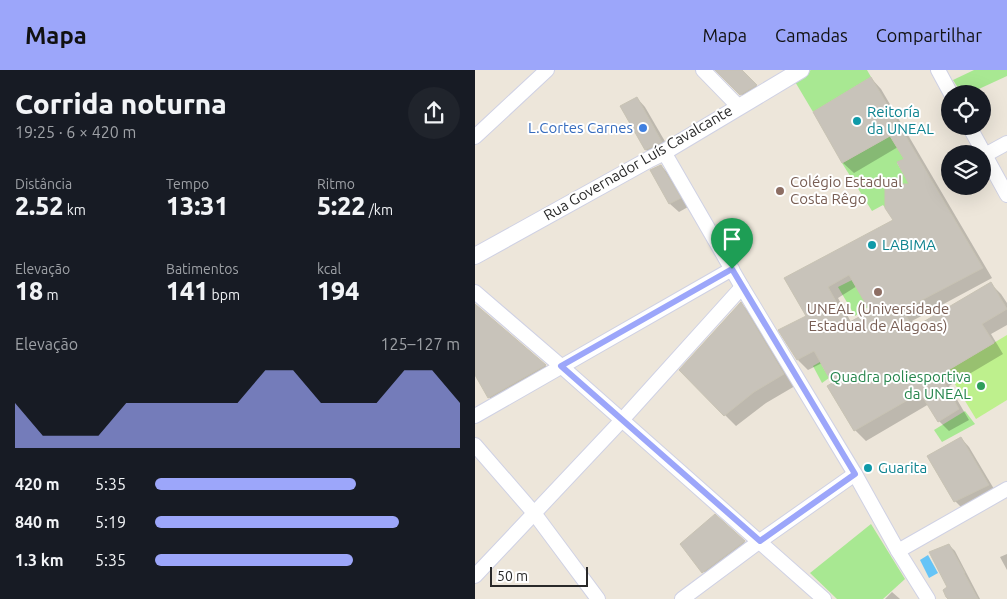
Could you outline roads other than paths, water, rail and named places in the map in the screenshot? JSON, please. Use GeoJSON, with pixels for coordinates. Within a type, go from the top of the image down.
{"type":"FeatureCollection","features":[{"type":"Feature","properties":{"kind":"street"},"geometry":{"type":"LineString","coordinates":[[475,137],[547,70]]}},
{"type":"Feature","properties":{"kind":"street"},"geometry":{"type":"LineString","coordinates":[[703,70],[739,106]]}},
{"type":"Feature","properties":{"kind":"street","name":"Rua Governador Luís Cavalcante"},"geometry":{"type":"LineString","coordinates":[[475,256],[664,152],[801,70]]}},
{"type":"Feature","properties":{"kind":"street"},"geometry":{"type":"LineString","coordinates":[[938,70],[946,85]]}},
{"type":"Feature","properties":{"kind":"street"},"geometry":{"type":"LineString","coordinates":[[991,151],[1007,142]]}},
{"type":"Feature","properties":{"kind":"street"},"geometry":{"type":"LineString","coordinates":[[664,152],[742,288],[855,474],[898,551],[928,599]]}},
{"type":"Feature","properties":{"kind":"street"},"geometry":{"type":"LineString","coordinates":[[991,165],[1007,195]]}},
{"type":"Feature","properties":{"kind":"street"},"geometry":{"type":"LineString","coordinates":[[475,416],[732,269]]}},
{"type":"Feature","properties":{"kind":"street"},"geometry":{"type":"LineString","coordinates":[[475,576],[623,420],[742,288]]}},
{"type":"Feature","properties":{"kind":"street"},"geometry":{"type":"LineString","coordinates":[[475,292],[623,420],[824,599]]}},
{"type":"Feature","properties":{"kind":"street"},"geometry":{"type":"LineString","coordinates":[[475,445],[534,513],[598,599]]}},
{"type":"Feature","properties":{"kind":"street"},"geometry":{"type":"LineString","coordinates":[[682,599],[855,474]]}},
{"type":"Feature","properties":{"kind":"street"},"geometry":{"type":"LineString","coordinates":[[898,551],[1007,489]]}},
{"type":"Feature","properties":{"kind":"water"},"geometry":{"type":"Polygon","coordinates":[[[928,555],[938,573],[929,578],[920,560],[928,555]]]}},
{"type":"Feature","properties":{"kind":"place","name":"Reitoría da UNEAL"},"geometry":{"type":"Point","coordinates":[857,121]}},
{"type":"Feature","properties":{"kind":"place","name":"L.Cortes Carnes"},"geometry":{"type":"Point","coordinates":[643,128]}},
{"type":"Feature","properties":{"kind":"place","name":"Colégio Estadual Costa Rêgo"},"geometry":{"type":"Point","coordinates":[780,191]}},
{"type":"Feature","properties":{"kind":"place","name":"LABIMA"},"geometry":{"type":"Point","coordinates":[872,245]}},
{"type":"Feature","properties":{"kind":"place","name":"UNEAL (Universidade Estadual de Alagoas)"},"geometry":{"type":"Point","coordinates":[878,292]}},
{"type":"Feature","properties":{"kind":"place","name":"Quadra poliesportiva da UNEAL"},"geometry":{"type":"Point","coordinates":[981,386]}},
{"type":"Feature","properties":{"kind":"place","name":"Guarita"},"geometry":{"type":"Point","coordinates":[868,468]}}]}
